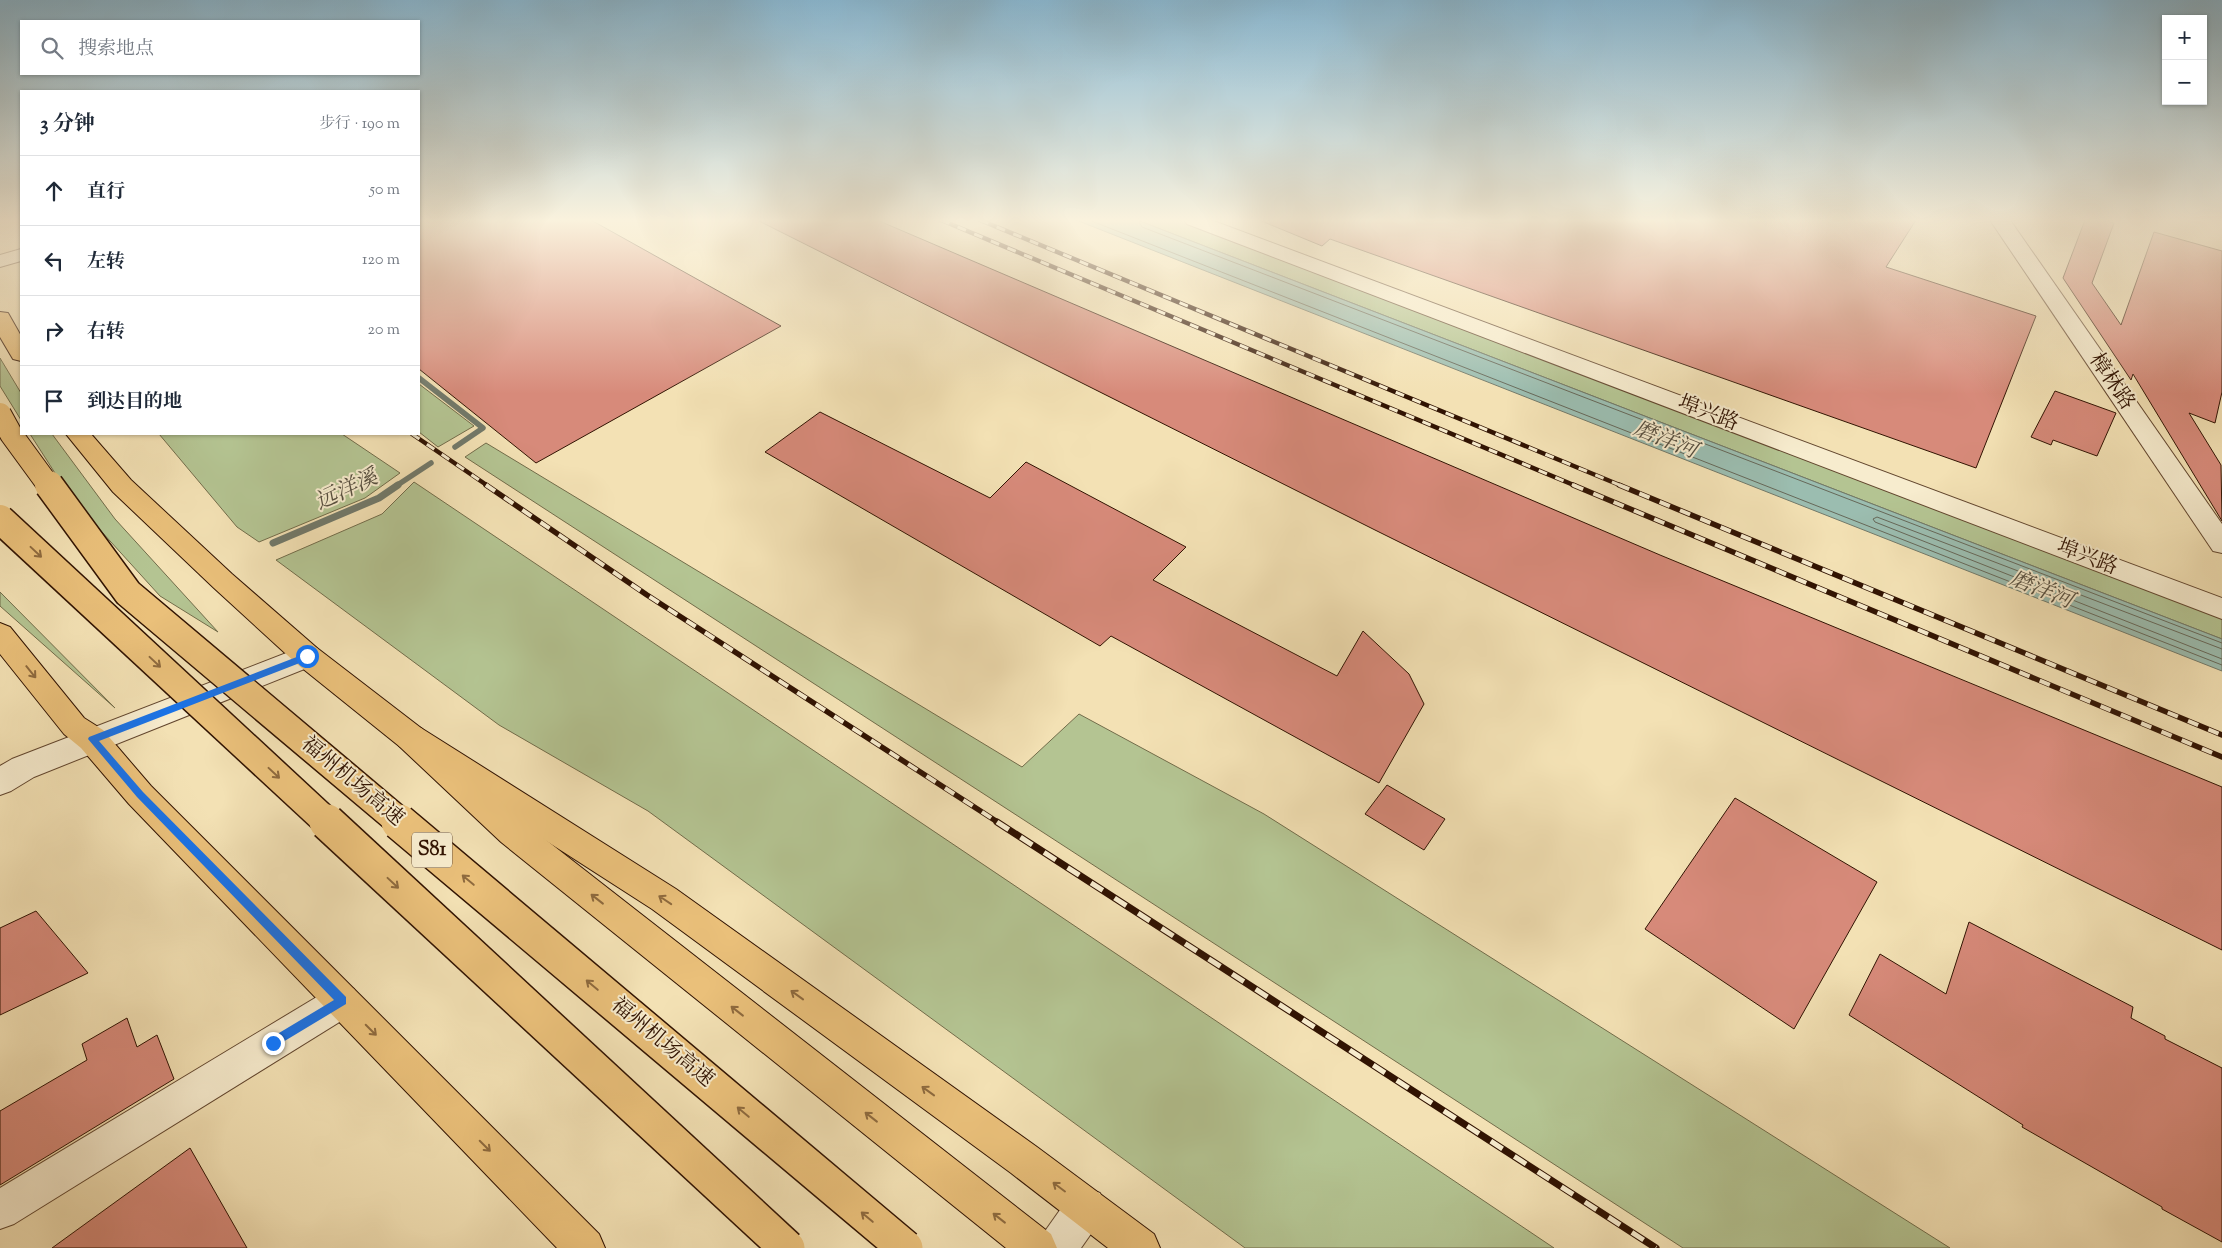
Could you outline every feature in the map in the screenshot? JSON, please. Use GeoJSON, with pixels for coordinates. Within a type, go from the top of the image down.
{"type":"FeatureCollection","features":[{"type":"Feature","properties":{"kind":"main road"},"geometry":{"type":"LineString","coordinates":[[0,318],[20,352]]}},
{"type":"Feature","properties":{"kind":"main road","name":"福州机场高速"},"geometry":{"type":"LineString","coordinates":[[0,414],[11,434],[128,593],[905,1248]]}},
{"type":"Feature","properties":{"kind":"main road"},"geometry":{"type":"LineString","coordinates":[[79,435],[122,486],[307,656],[410,737],[512,832],[1037,1248]]}},
{"type":"Feature","properties":{"kind":"main road","name":"福州机场高速"},"geometry":{"type":"LineString","coordinates":[[0,519],[787,1248]]}},
{"type":"Feature","properties":{"kind":"main road"},"geometry":{"type":"LineString","coordinates":[[0,634],[74,726],[92,739],[140,795],[585,1248]]}},
{"type":"Feature","properties":{"kind":"main road"},"geometry":{"type":"LineString","coordinates":[[410,737],[664,899],[1140,1248]]}},
{"type":"Feature","properties":{"kind":"street","name":"埠兴路"},"geometry":{"type":"LineString","coordinates":[[1348,278],[2222,609]]}},
{"type":"Feature","properties":{"kind":"street","name":"樟林路"},"geometry":{"type":"LineString","coordinates":[[2040,278],[2222,544]]}},
{"type":"Feature","properties":{"kind":"street"},"geometry":{"type":"LineString","coordinates":[[0,782],[23,768],[92,739],[307,656]]}},
{"type":"Feature","properties":{"kind":"street"},"geometry":{"type":"LineString","coordinates":[[0,1210],[342,1001]]}},
{"type":"Feature","properties":{"kind":"street"},"geometry":{"type":"LineString","coordinates":[[1057,1248],[1086,1207]]}},
{"type":"Feature","properties":{"kind":"green space"},"geometry":{"type":"Polygon","coordinates":[[[1288,278],[1339,278],[2222,614],[2222,639],[1288,278]]]}},
{"type":"Feature","properties":{"kind":"green space"},"geometry":{"type":"Polygon","coordinates":[[[0,358],[20,391],[20,418],[0,386],[0,358]]]}},
{"type":"Feature","properties":{"kind":"green space"},"geometry":{"type":"Polygon","coordinates":[[[420,385],[474,426],[438,447],[420,433],[420,385]]]}},
{"type":"Feature","properties":{"kind":"green space"},"geometry":{"type":"Polygon","coordinates":[[[31,435],[53,435],[115,519],[218,632],[160,596],[71,498],[31,435]]]}},
{"type":"Feature","properties":{"kind":"green space"},"geometry":{"type":"Polygon","coordinates":[[[160,435],[343,435],[400,473],[365,498],[259,542],[237,527],[160,435]]]}},
{"type":"Feature","properties":{"kind":"green space"},"geometry":{"type":"Polygon","coordinates":[[[486,443],[1022,767],[1079,714],[1264,814],[1950,1248],[1683,1248],[465,457],[486,443]]]}},
{"type":"Feature","properties":{"kind":"green space"},"geometry":{"type":"Polygon","coordinates":[[[414,482],[1554,1248],[1245,1248],[648,811],[499,725],[276,560],[382,514],[414,482]]]}},
{"type":"Feature","properties":{"kind":"green space"},"geometry":{"type":"Polygon","coordinates":[[[0,592],[115,708],[0,606],[0,592]]]}},
{"type":"Feature","properties":{"kind":"water","name":"磨洋河"},"geometry":{"type":"Polygon","coordinates":[[[1224,278],[1288,278],[2222,639],[2222,671],[1224,278]]]}},
{"type":"Feature","properties":{"kind":"building"},"geometry":{"type":"Polygon","coordinates":[[[420,278],[695,278],[781,326],[536,463],[420,370],[420,278]]]}},
{"type":"Feature","properties":{"kind":"building"},"geometry":{"type":"Polygon","coordinates":[[[873,278],[1013,278],[1660,555],[2222,787],[2222,950],[1375,530],[873,278]]]}},
{"type":"Feature","properties":{"kind":"building"},"geometry":{"type":"Polygon","coordinates":[[[1441,278],[1920,278],[2036,316],[1976,468],[1441,278]]]}},
{"type":"Feature","properties":{"kind":"building"},"geometry":{"type":"Polygon","coordinates":[[[2063,278],[2094,278],[2092,283],[2121,325],[2138,278],[2222,278],[2222,392],[2215,423],[2189,413],[2221,465],[2222,521],[2133,374],[2131,380],[2063,278]]]}},
{"type":"Feature","properties":{"kind":"building"},"geometry":{"type":"Polygon","coordinates":[[[2055,391],[2116,413],[2097,456],[2053,440],[2051,445],[2031,437],[2055,391]]]}},
{"type":"Feature","properties":{"kind":"building"},"geometry":{"type":"Polygon","coordinates":[[[820,412],[990,498],[1026,462],[1186,547],[1153,580],[1337,676],[1363,631],[1409,674],[1424,704],[1379,783],[1111,636],[1100,646],[765,452],[820,412]]]}},
{"type":"Feature","properties":{"kind":"building"},"geometry":{"type":"Polygon","coordinates":[[[1387,785],[1445,819],[1424,850],[1365,814],[1387,785]]]}},
{"type":"Feature","properties":{"kind":"building"},"geometry":{"type":"Polygon","coordinates":[[[1735,798],[1877,882],[1794,1029],[1645,929],[1735,798]]]}},
{"type":"Feature","properties":{"kind":"building"},"geometry":{"type":"Polygon","coordinates":[[[36,911],[88,973],[0,1015],[0,928],[36,911]]]}},
{"type":"Feature","properties":{"kind":"building"},"geometry":{"type":"Polygon","coordinates":[[[1969,922],[2133,1007],[2131,1018],[2165,1036],[2165,1039],[2222,1068],[2222,1242],[2022,1127],[2023,1125],[1849,1015],[1880,954],[1946,994],[1969,922]]]}},
{"type":"Feature","properties":{"kind":"building"},"geometry":{"type":"Polygon","coordinates":[[[127,1018],[137,1047],[157,1035],[174,1079],[0,1185],[0,1111],[87,1060],[82,1044],[127,1018]]]}},
{"type":"Feature","properties":{"kind":"building"},"geometry":{"type":"Polygon","coordinates":[[[190,1148],[247,1248],[52,1248],[190,1148]]]}},
{"type":"Feature","properties":{"kind":"waterway","name":"远洋溪"},"geometry":{"type":"LineString","coordinates":[[420,379],[483,428],[455,447]]}},
{"type":"Feature","properties":{"kind":"waterway","name":"远洋溪"},"geometry":{"type":"LineString","coordinates":[[396,486],[431,463]]}},
{"type":"Feature","properties":{"kind":"waterway","name":"远洋溪"},"geometry":{"type":"LineString","coordinates":[[273,543],[379,498],[398,485]]}},
{"type":"Feature","properties":{"kind":"railway"},"geometry":{"type":"LineString","coordinates":[[1080,278],[1576,486]]}},
{"type":"Feature","properties":{"kind":"railway"},"geometry":{"type":"LineString","coordinates":[[1121,278],[1622,486]]}},
{"type":"Feature","properties":{"kind":"railway"},"geometry":{"type":"LineString","coordinates":[[413,435],[488,486]]}},
{"type":"Feature","properties":{"kind":"railway"},"geometry":{"type":"LineString","coordinates":[[486,485],[647,595],[999,823]]}},
{"type":"Feature","properties":{"kind":"railway"},"geometry":{"type":"LineString","coordinates":[[1573,485],[2222,757]]}},
{"type":"Feature","properties":{"kind":"railway"},"geometry":{"type":"LineString","coordinates":[[1619,485],[2222,735]]}},
{"type":"Feature","properties":{"kind":"railway"},"geometry":{"type":"LineString","coordinates":[[997,822],[1656,1248]]}},
{"type":"Feature","properties":{"kind":"route"},"geometry":{"type":"LineString","coordinates":[[273,1043],[342,1001],[140,795],[92,739],[307,656]]}}]}
